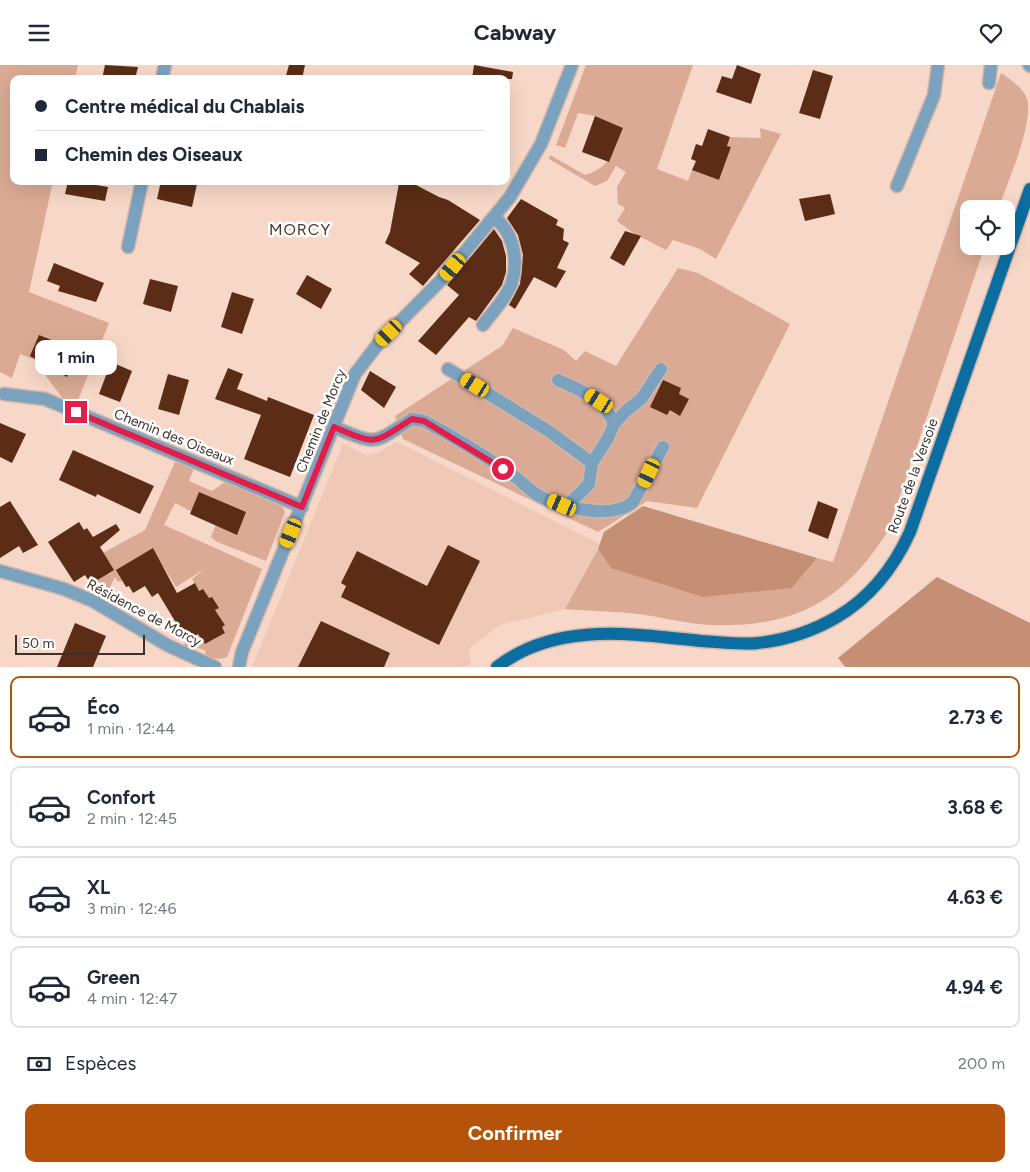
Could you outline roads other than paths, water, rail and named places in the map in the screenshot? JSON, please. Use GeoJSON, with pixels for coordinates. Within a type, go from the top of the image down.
{"type":"FeatureCollection","features":[{"type":"Feature","properties":{"kind":"main road","name":"Route de la Versoie"},"geometry":{"type":"LineString","coordinates":[[497,667],[530,647],[574,635],[621,634],[740,644],[776,641],[818,627],[856,604],[888,571],[910,532],[1030,189]]}},
{"type":"Feature","properties":{"kind":"street","name":"Chemin de Morcy"},"geometry":{"type":"LineString","coordinates":[[240,667],[242,652],[355,375],[368,354],[446,276],[519,183],[536,155],[572,65]]}},
{"type":"Feature","properties":{"kind":"street"},"geometry":{"type":"LineString","coordinates":[[897,186],[934,95],[938,65]]}},
{"type":"Feature","properties":{"kind":"street"},"geometry":{"type":"LineString","coordinates":[[989,83],[991,65]]}},
{"type":"Feature","properties":{"kind":"street"},"geometry":{"type":"LineString","coordinates":[[128,247],[141,185]]}},
{"type":"Feature","properties":{"kind":"street"},"geometry":{"type":"LineString","coordinates":[[482,325],[505,296],[512,282],[514,254],[512,241],[494,217]]}},
{"type":"Feature","properties":{"kind":"street"},"geometry":{"type":"LineString","coordinates":[[448,369],[550,432],[592,463]]}},
{"type":"Feature","properties":{"kind":"street"},"geometry":{"type":"LineString","coordinates":[[566,506],[589,483],[592,463],[608,438],[614,424],[642,398],[661,369]]}},
{"type":"Feature","properties":{"kind":"street"},"geometry":{"type":"LineString","coordinates":[[558,380],[599,401],[610,413],[614,424]]}},
{"type":"Feature","properties":{"kind":"street","name":"Chemin des Oiseaux"},"geometry":{"type":"LineString","coordinates":[[4,394],[45,399],[302,507]]}},
{"type":"Feature","properties":{"kind":"street"},"geometry":{"type":"LineString","coordinates":[[334,427],[370,441],[385,438],[412,419],[424,421],[518,479],[536,494],[566,506],[615,512],[626,508],[634,502],[663,447]]}},
{"type":"Feature","properties":{"kind":"street","name":"Résidence de Morcy"},"geometry":{"type":"LineString","coordinates":[[0,571],[64,589],[93,601],[167,645],[215,667]]}},
{"type":"Feature","properties":{"kind":"district","name":"MORCY"},"geometry":{"type":"Point","coordinates":[300,229]}}]}
